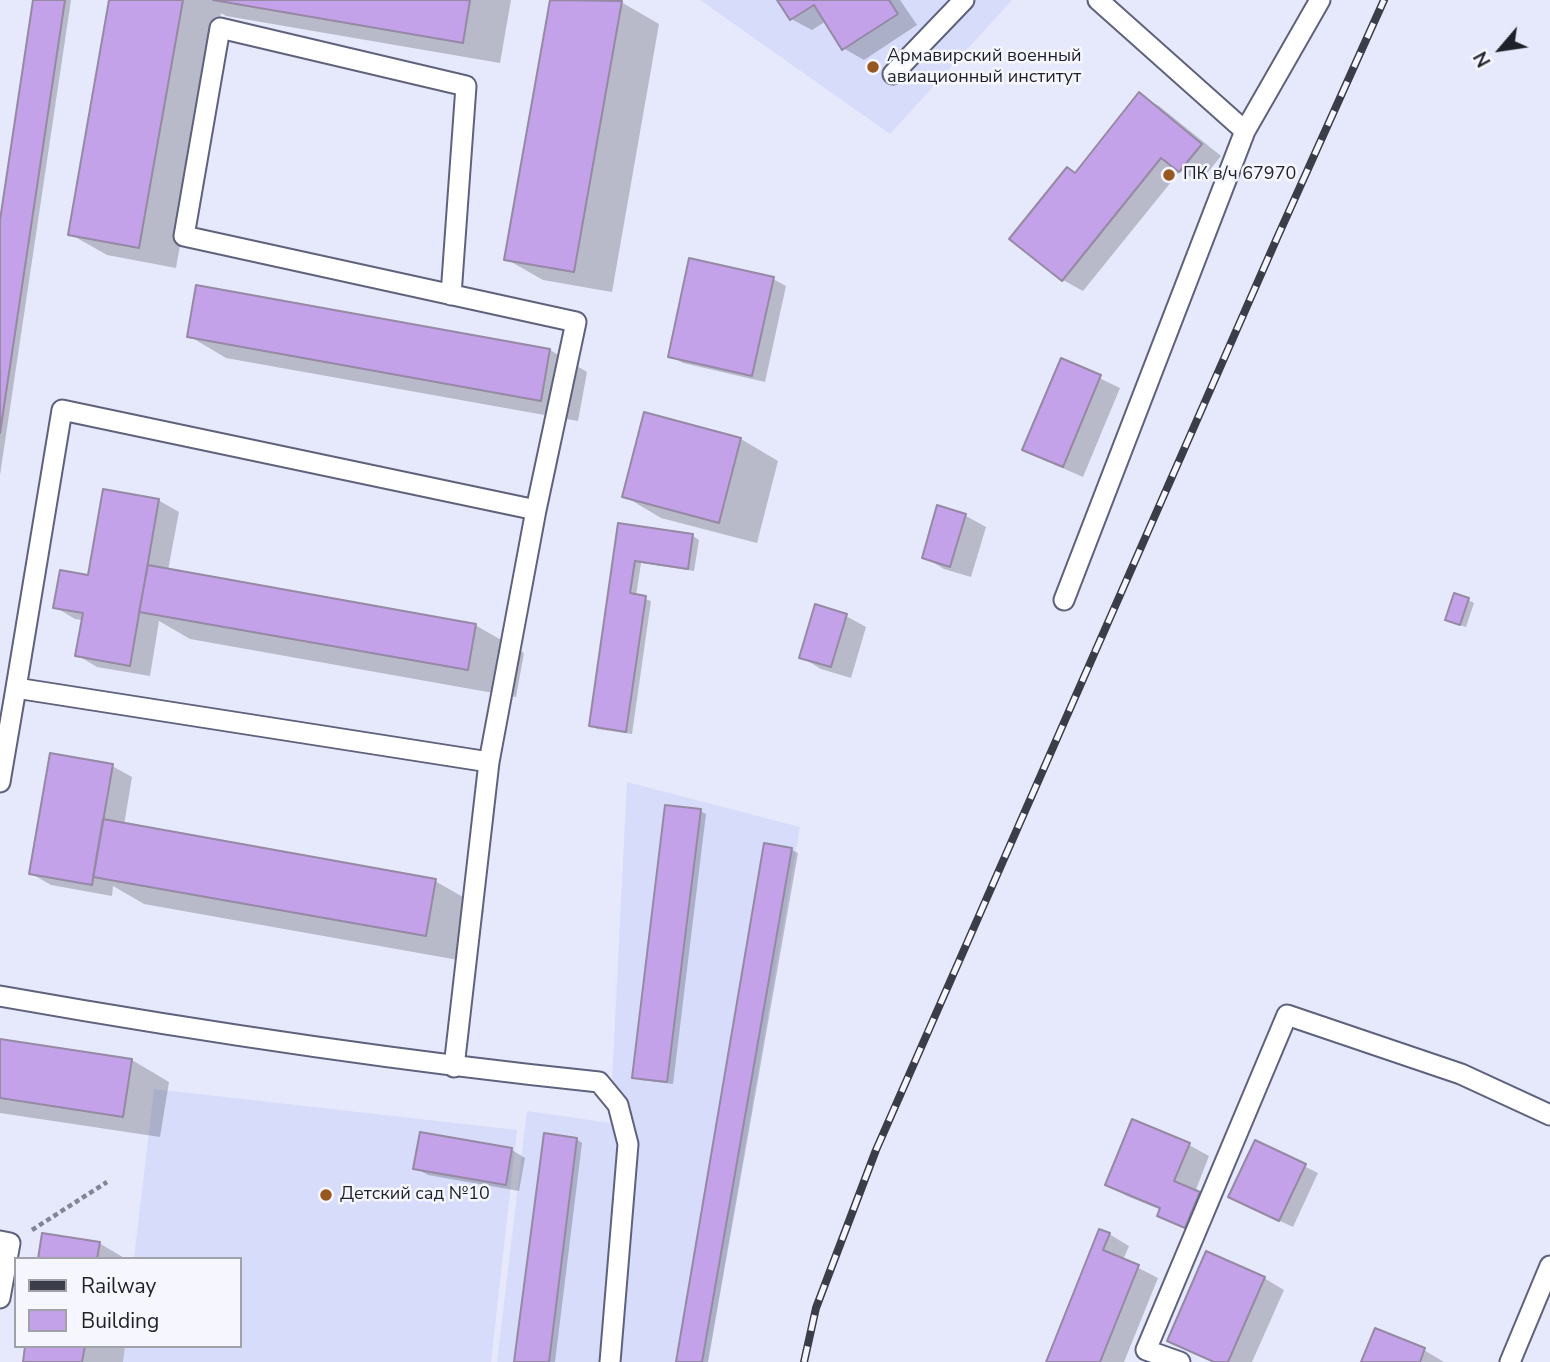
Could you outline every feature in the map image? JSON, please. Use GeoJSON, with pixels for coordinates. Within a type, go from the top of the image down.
{"type":"FeatureCollection","features":[{"type":"Feature","properties":{"kind":"lane"},"geometry":{"type":"LineString","coordinates":[[893,74],[964,0]]}},
{"type":"Feature","properties":{"kind":"lane"},"geometry":{"type":"LineString","coordinates":[[1098,0],[1245,131]]}},
{"type":"Feature","properties":{"kind":"lane"},"geometry":{"type":"LineString","coordinates":[[1064,600],[1245,131],[1320,0]]}},
{"type":"Feature","properties":{"kind":"lane"},"geometry":{"type":"LineString","coordinates":[[451,295],[466,86],[220,28],[184,236],[451,295],[576,322],[536,510],[489,761],[454,1066]]}},
{"type":"Feature","properties":{"kind":"lane"},"geometry":{"type":"LineString","coordinates":[[0,782],[62,410],[536,510]]}},
{"type":"Feature","properties":{"kind":"lane"},"geometry":{"type":"LineString","coordinates":[[16,688],[489,761]]}},
{"type":"Feature","properties":{"kind":"lane"},"geometry":{"type":"LineString","coordinates":[[0,996],[454,1066],[599,1082],[618,1105],[628,1144],[610,1362]]}},
{"type":"Feature","properties":{"kind":"lane"},"geometry":{"type":"LineString","coordinates":[[1180,1362],[1146,1350],[1287,1014],[1461,1074],[1550,1115]]}},
{"type":"Feature","properties":{"kind":"lane"},"geometry":{"type":"LineString","coordinates":[[0,1298],[5,1242]]}},
{"type":"Feature","properties":{"kind":"lane"},"geometry":{"type":"LineString","coordinates":[[1510,1362],[1550,1266]]}},
{"type":"Feature","properties":{"kind":"path"},"geometry":{"type":"LineString","coordinates":[[5,1242],[107,1182]]}},
{"type":"Feature","properties":{"kind":"shaded area","name":"Армавирский военный авиационный институт"},"geometry":{"type":"Polygon","coordinates":[[[700,0],[1012,0],[890,134],[700,0]]]}},
{"type":"Feature","properties":{"kind":"shaded area"},"geometry":{"type":"Polygon","coordinates":[[[627,782],[800,827],[708,1362],[497,1362],[527,1111],[610,1123],[627,782]]]}},
{"type":"Feature","properties":{"kind":"shaded area","name":"Детский сад №10"},"geometry":{"type":"Polygon","coordinates":[[[154,1089],[517,1130],[491,1362],[123,1362],[125,1348],[242,1348],[242,1257],[134,1257],[154,1089]]]}},
{"type":"Feature","properties":{"kind":"building"},"geometry":{"type":"Polygon","coordinates":[[[33,0],[65,0],[0,433],[0,220],[33,0]]]}},
{"type":"Feature","properties":{"kind":"building"},"geometry":{"type":"Polygon","coordinates":[[[109,0],[183,0],[139,248],[68,235],[109,0]]]}},
{"type":"Feature","properties":{"kind":"building"},"geometry":{"type":"Polygon","coordinates":[[[213,0],[470,0],[463,43],[213,0]]]}},
{"type":"Feature","properties":{"kind":"building"},"geometry":{"type":"Polygon","coordinates":[[[550,0],[622,1],[574,272],[504,260],[550,0]]]}},
{"type":"Feature","properties":{"kind":"building"},"geometry":{"type":"Polygon","coordinates":[[[777,0],[889,0],[898,14],[842,50],[814,5],[790,20],[777,0]]]}},
{"type":"Feature","properties":{"kind":"building"},"geometry":{"type":"Polygon","coordinates":[[[1139,92],[1202,144],[1179,172],[1161,158],[1062,281],[1009,239],[1067,167],[1075,173],[1139,92]]]}},
{"type":"Feature","properties":{"kind":"building"},"geometry":{"type":"Polygon","coordinates":[[[689,258],[774,277],[752,376],[668,357],[689,258]]]}},
{"type":"Feature","properties":{"kind":"building"},"geometry":{"type":"Polygon","coordinates":[[[196,285],[550,349],[541,401],[187,337],[196,285]]]}},
{"type":"Feature","properties":{"kind":"building"},"geometry":{"type":"Polygon","coordinates":[[[1061,358],[1101,375],[1063,467],[1022,450],[1061,358]]]}},
{"type":"Feature","properties":{"kind":"building"},"geometry":{"type":"Polygon","coordinates":[[[644,412],[741,438],[719,523],[622,497],[644,412]]]}},
{"type":"Feature","properties":{"kind":"building"},"geometry":{"type":"Polygon","coordinates":[[[103,489],[159,499],[130,666],[75,656],[83,613],[53,608],[60,570],[88,575],[103,489]]]}},
{"type":"Feature","properties":{"kind":"building"},"geometry":{"type":"Polygon","coordinates":[[[937,505],[966,514],[950,567],[922,558],[937,505]]]}},
{"type":"Feature","properties":{"kind":"building"},"geometry":{"type":"Polygon","coordinates":[[[618,523],[693,534],[688,569],[635,561],[630,593],[646,596],[626,732],[589,726],[618,523]]]}},
{"type":"Feature","properties":{"kind":"building"},"geometry":{"type":"Polygon","coordinates":[[[148,565],[476,624],[468,670],[139,612],[148,565]]]}},
{"type":"Feature","properties":{"kind":"building"},"geometry":{"type":"Polygon","coordinates":[[[1454,593],[1469,598],[1460,625],[1445,620],[1454,593]]]}},
{"type":"Feature","properties":{"kind":"building"},"geometry":{"type":"Polygon","coordinates":[[[815,604],[847,614],[831,667],[799,658],[815,604]]]}},
{"type":"Feature","properties":{"kind":"building"},"geometry":{"type":"Polygon","coordinates":[[[50,753],[113,764],[92,885],[29,874],[50,753]]]}},
{"type":"Feature","properties":{"kind":"building"},"geometry":{"type":"Polygon","coordinates":[[[665,805],[701,809],[667,1082],[632,1078],[665,805]]]}},
{"type":"Feature","properties":{"kind":"building"},"geometry":{"type":"Polygon","coordinates":[[[103,819],[436,879],[426,936],[93,877],[103,819]]]}},
{"type":"Feature","properties":{"kind":"building"},"geometry":{"type":"Polygon","coordinates":[[[764,843],[792,848],[702,1362],[676,1362],[764,843]]]}},
{"type":"Feature","properties":{"kind":"building"},"geometry":{"type":"Polygon","coordinates":[[[0,1039],[132,1059],[123,1117],[0,1098],[0,1039]]]}},
{"type":"Feature","properties":{"kind":"building"},"geometry":{"type":"Polygon","coordinates":[[[1132,1119],[1190,1143],[1174,1181],[1200,1192],[1185,1228],[1157,1216],[1160,1208],[1105,1185],[1132,1119]]]}},
{"type":"Feature","properties":{"kind":"building"},"geometry":{"type":"Polygon","coordinates":[[[420,1132],[512,1148],[506,1185],[413,1169],[420,1132]]]}},
{"type":"Feature","properties":{"kind":"building"},"geometry":{"type":"Polygon","coordinates":[[[544,1133],[577,1138],[549,1362],[514,1362],[544,1133]]]}},
{"type":"Feature","properties":{"kind":"building"},"geometry":{"type":"Polygon","coordinates":[[[1255,1140],[1306,1164],[1279,1221],[1228,1197],[1255,1140]]]}},
{"type":"Feature","properties":{"kind":"building"},"geometry":{"type":"Polygon","coordinates":[[[1099,1229],[1110,1233],[1103,1250],[1139,1265],[1100,1362],[1046,1362],[1099,1229]]]}},
{"type":"Feature","properties":{"kind":"building"},"geometry":{"type":"Polygon","coordinates":[[[42,1233],[100,1242],[97,1257],[38,1257],[42,1233]]]}},
{"type":"Feature","properties":{"kind":"building"},"geometry":{"type":"Polygon","coordinates":[[[1206,1251],[1265,1277],[1228,1362],[1214,1362],[1167,1341],[1206,1251]]]}},
{"type":"Feature","properties":{"kind":"building"},"geometry":{"type":"Polygon","coordinates":[[[1375,1328],[1425,1348],[1420,1362],[1361,1362],[1375,1328]]]}},
{"type":"Feature","properties":{"kind":"building"},"geometry":{"type":"Polygon","coordinates":[[[25,1348],[85,1348],[82,1362],[23,1362],[25,1348]]]}},
{"type":"Feature","properties":{"kind":"railway"},"geometry":{"type":"LineString","coordinates":[[804,1362],[816,1308],[876,1150],[1384,0]]}},
{"type":"Feature","properties":{"kind":"place","name":"Армавирский военный авиационный институт"},"geometry":{"type":"Point","coordinates":[873,67]}},
{"type":"Feature","properties":{"kind":"place","name":"ПК в/ч 67970"},"geometry":{"type":"Point","coordinates":[1169,175]}},
{"type":"Feature","properties":{"kind":"place","name":"Детский сад №10"},"geometry":{"type":"Point","coordinates":[326,1195]}}]}
